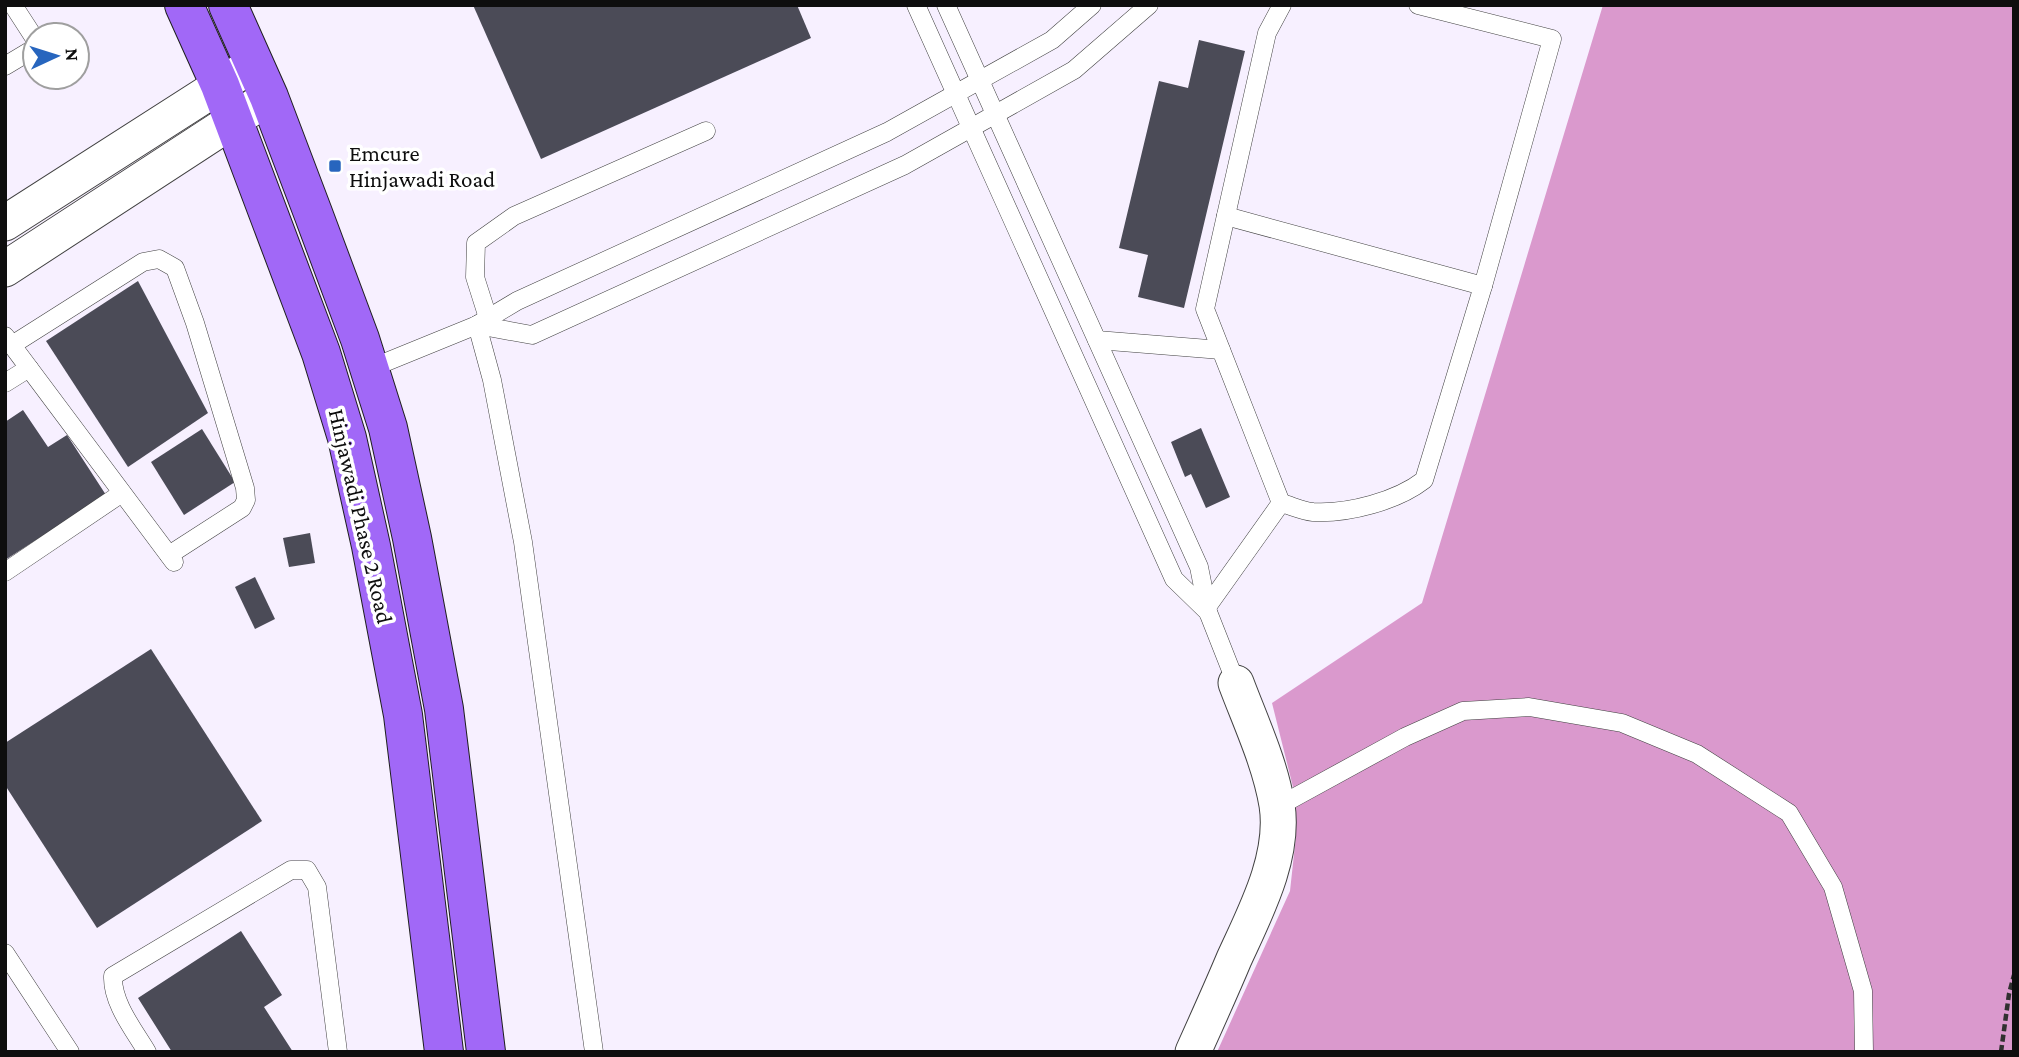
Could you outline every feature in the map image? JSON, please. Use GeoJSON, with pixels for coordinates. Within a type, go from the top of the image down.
{"type":"FeatureCollection","features":[{"type":"Feature","properties":{"kind":"main road","name":"Hinjawadi Phase 2 Road"},"geometry":{"type":"LineString","coordinates":[[184,5],[220,85],[321,353],[353,465],[403,715],[444,1052]]}},
{"type":"Feature","properties":{"kind":"main road","name":"Hinjawadi Phase 2 Road"},"geometry":{"type":"LineString","coordinates":[[228,5],[261,81],[360,339],[393,452],[444,709],[486,1052]]}},
{"type":"Feature","properties":{"kind":"street"},"geometry":{"type":"LineString","coordinates":[[5,223],[220,85],[261,81]]}},
{"type":"Feature","properties":{"kind":"street"},"geometry":{"type":"LineString","coordinates":[[5,269],[233,121],[261,81]]}},
{"type":"Feature","properties":{"kind":"street"},"geometry":{"type":"LineString","coordinates":[[1193,1052],[1271,872],[1277,807],[1264,754],[1236,683]]}},
{"type":"Feature","properties":{"kind":"lane"},"geometry":{"type":"LineString","coordinates":[[13,5],[23,21]]}},
{"type":"Feature","properties":{"kind":"lane"},"geometry":{"type":"LineString","coordinates":[[916,5],[1174,579],[1207,609]]}},
{"type":"Feature","properties":{"kind":"lane"},"geometry":{"type":"LineString","coordinates":[[946,5],[1199,567],[1207,609],[1236,683]]}},
{"type":"Feature","properties":{"kind":"lane"},"geometry":{"type":"LineString","coordinates":[[369,369],[482,322],[517,301],[887,132],[1052,40],[1092,5]]}},
{"type":"Feature","properties":{"kind":"lane"},"geometry":{"type":"LineString","coordinates":[[482,322],[532,335],[905,165],[1074,70],[1149,5]]}},
{"type":"Feature","properties":{"kind":"lane"},"geometry":{"type":"LineString","coordinates":[[1281,503],[1205,309],[1267,33],[1282,5]]}},
{"type":"Feature","properties":{"kind":"lane"},"geometry":{"type":"LineString","coordinates":[[1281,503],[1312,512],[1334,511],[1376,503],[1409,492],[1424,480],[1483,286],[1552,39],[1418,5]]}},
{"type":"Feature","properties":{"kind":"lane"},"geometry":{"type":"LineString","coordinates":[[5,66],[21,56]]}},
{"type":"Feature","properties":{"kind":"lane"},"geometry":{"type":"LineString","coordinates":[[594,1052],[523,542],[475,277],[476,243],[514,216],[706,131]]}},
{"type":"Feature","properties":{"kind":"lane"},"geometry":{"type":"LineString","coordinates":[[1226,216],[1483,286]]}},
{"type":"Feature","properties":{"kind":"lane"},"geometry":{"type":"LineString","coordinates":[[159,259],[175,268],[238,462],[246,499],[242,508],[171,558],[9,341],[144,262],[159,259]]}},
{"type":"Feature","properties":{"kind":"lane"},"geometry":{"type":"LineString","coordinates":[[1097,340],[1221,350]]}},
{"type":"Feature","properties":{"kind":"lane"},"geometry":{"type":"LineString","coordinates":[[5,383],[29,368]]}},
{"type":"Feature","properties":{"kind":"lane"},"geometry":{"type":"LineString","coordinates":[[5,572],[122,494]]}},
{"type":"Feature","properties":{"kind":"lane"},"geometry":{"type":"LineString","coordinates":[[1207,609],[1281,503]]}},
{"type":"Feature","properties":{"kind":"lane"},"geometry":{"type":"LineString","coordinates":[[1277,807],[1405,737],[1463,711],[1529,706],[1622,723],[1697,754],[1790,813],[1833,887],[1863,991],[1864,1052]]}},
{"type":"Feature","properties":{"kind":"lane"},"geometry":{"type":"LineString","coordinates":[[147,1052],[122,1011],[113,976],[291,870],[307,870],[317,887],[338,1052]]}},
{"type":"Feature","properties":{"kind":"lane"},"geometry":{"type":"LineString","coordinates":[[5,953],[69,1052]]}},
{"type":"Feature","properties":{"kind":"path"},"geometry":{"type":"LineString","coordinates":[[2001,1052],[2014,975]]}},
{"type":"Feature","properties":{"kind":"shaded area"},"geometry":{"type":"Polygon","coordinates":[[[1603,5],[2014,5],[2014,1052],[1217,1052],[1290,891],[1296,836],[1294,791],[1272,703],[1422,603],[1603,5]]]}},
{"type":"Feature","properties":{"kind":"building"},"geometry":{"type":"Polygon","coordinates":[[[473,5],[797,5],[811,38],[541,159],[473,5]]]}},
{"type":"Feature","properties":{"kind":"building"},"geometry":{"type":"Polygon","coordinates":[[[1199,40],[1245,51],[1184,308],[1138,297],[1148,255],[1119,248],[1159,81],[1188,88],[1199,40]]]}},
{"type":"Feature","properties":{"kind":"building"},"geometry":{"type":"Polygon","coordinates":[[[138,281],[208,413],[128,467],[46,341],[138,281]]]}},
{"type":"Feature","properties":{"kind":"building"},"geometry":{"type":"Polygon","coordinates":[[[23,410],[48,447],[67,435],[106,495],[5,560],[5,422],[23,410]]]}},
{"type":"Feature","properties":{"kind":"building"},"geometry":{"type":"Polygon","coordinates":[[[1201,428],[1230,497],[1206,508],[1191,474],[1185,477],[1171,442],[1201,428]]]}},
{"type":"Feature","properties":{"kind":"building"},"geometry":{"type":"Polygon","coordinates":[[[202,429],[235,482],[184,515],[151,462],[202,429]]]}},
{"type":"Feature","properties":{"kind":"building"},"geometry":{"type":"Polygon","coordinates":[[[310,533],[315,563],[289,567],[283,538],[310,533]]]}},
{"type":"Feature","properties":{"kind":"building"},"geometry":{"type":"Polygon","coordinates":[[[255,577],[275,619],[255,629],[235,587],[255,577]]]}},
{"type":"Feature","properties":{"kind":"building"},"geometry":{"type":"Polygon","coordinates":[[[151,649],[262,821],[97,928],[5,785],[5,743],[151,649]]]}},
{"type":"Feature","properties":{"kind":"building"},"geometry":{"type":"Polygon","coordinates":[[[241,931],[282,995],[264,1007],[293,1052],[172,1052],[138,998],[241,931]]]}},
{"type":"Feature","properties":{"kind":"place","name":"Emcure Hinjawadi Road"},"geometry":{"type":"Point","coordinates":[335,166]}}]}
